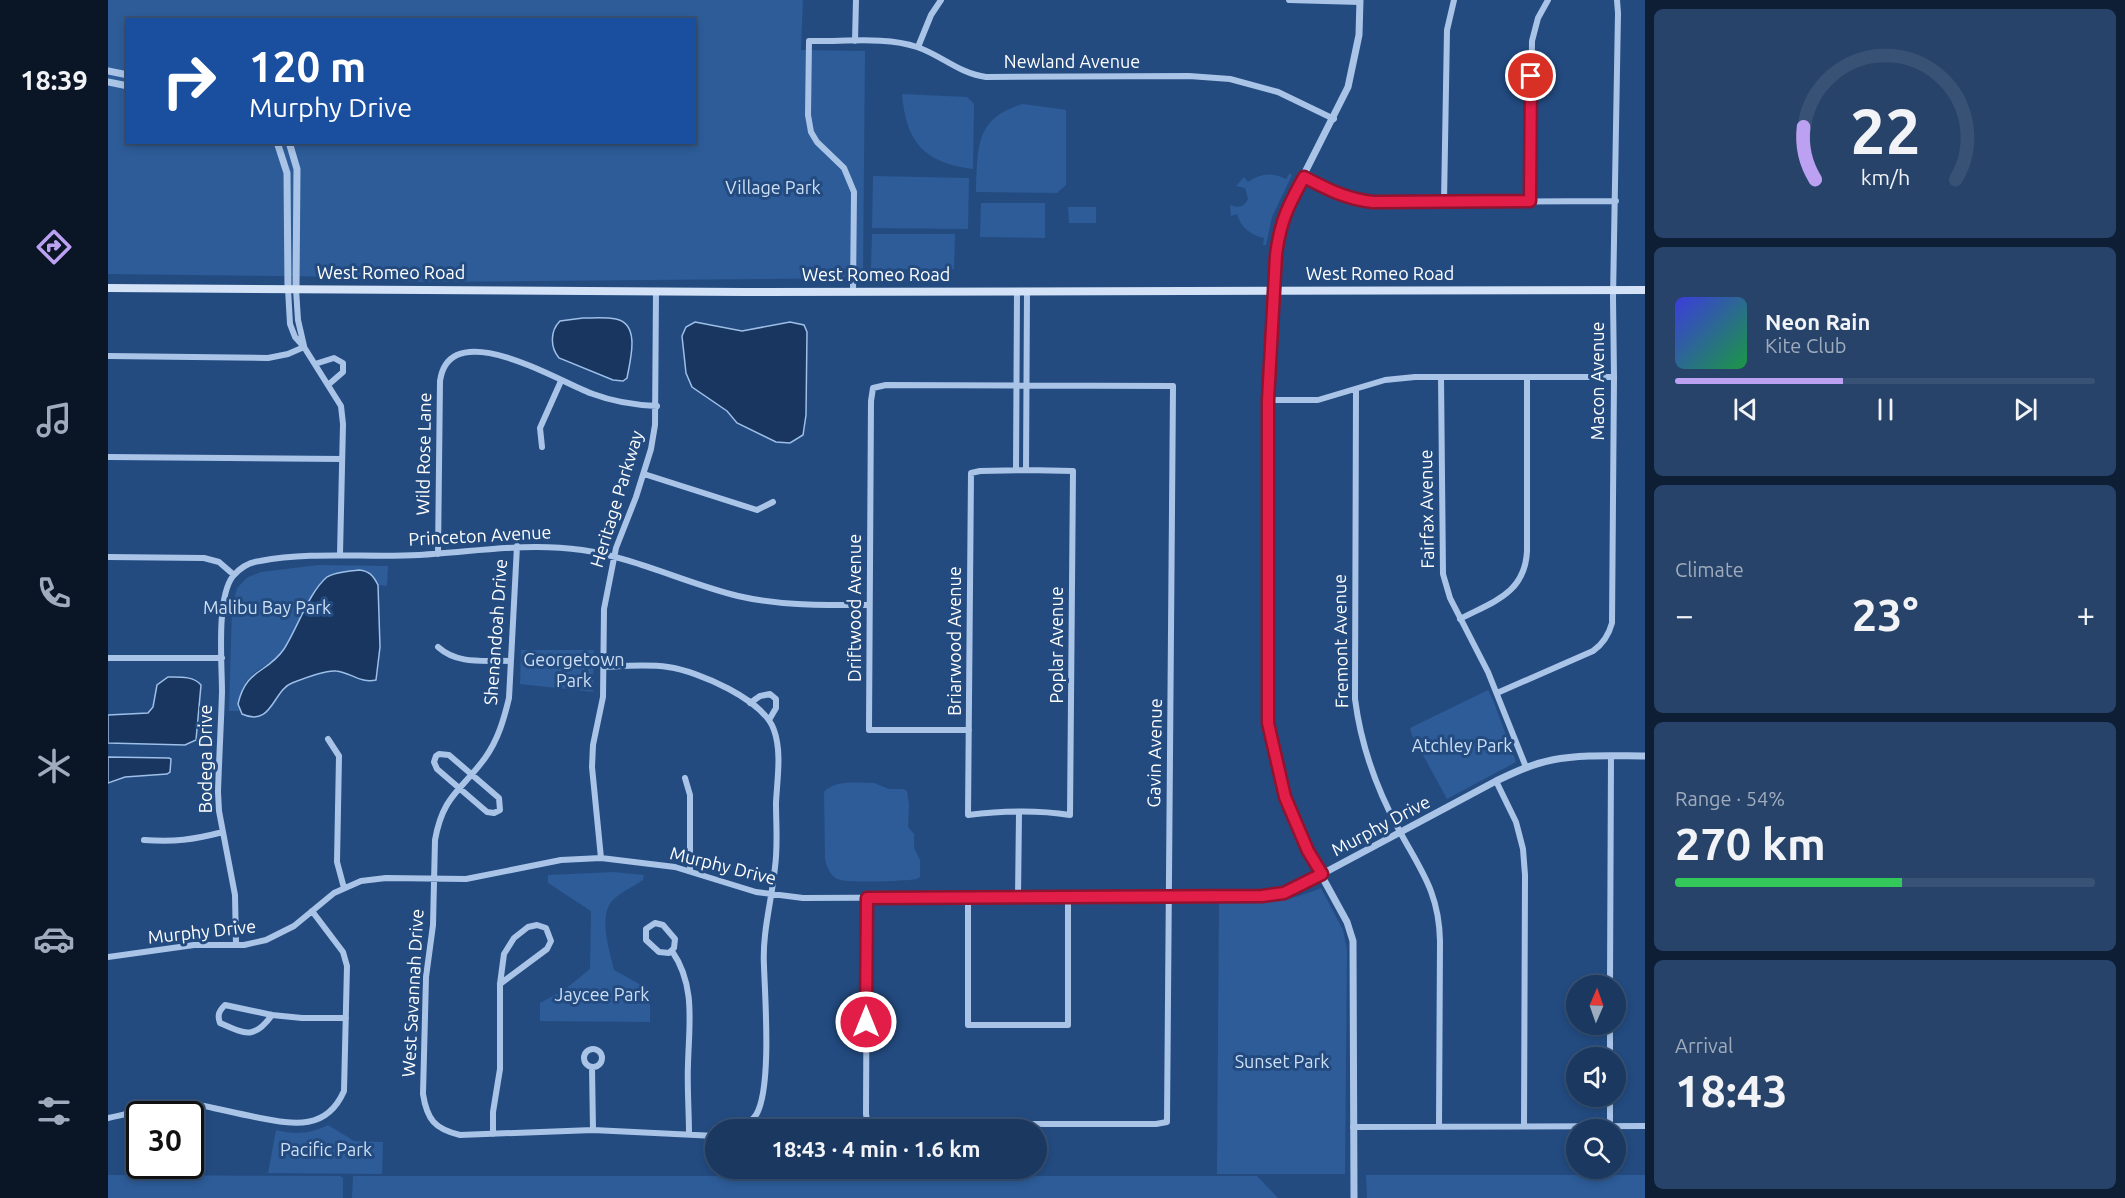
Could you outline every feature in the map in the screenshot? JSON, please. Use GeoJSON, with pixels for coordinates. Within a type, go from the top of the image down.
{"type":"FeatureCollection","features":[{"type":"Feature","properties":{"kind":"main road","name":"West Romeo Road"},"geometry":{"type":"LineString","coordinates":[[108,288],[853,292],[1645,290]]}},
{"type":"Feature","properties":{"kind":"street"},"geometry":{"type":"LineString","coordinates":[[855,41],[856,0]]}},
{"type":"Feature","properties":{"kind":"street"},"geometry":{"type":"LineString","coordinates":[[918,47],[941,0]]}},
{"type":"Feature","properties":{"kind":"street"},"geometry":{"type":"LineString","coordinates":[[1289,0],[1360,1],[1359,35],[1348,87],[1334,119],[1285,212],[1279,231],[1268,400],[1268,723],[1285,797],[1308,851],[1349,927],[1353,942],[1354,1198]]}},
{"type":"Feature","properties":{"kind":"street"},"geometry":{"type":"LineString","coordinates":[[1444,202],[1448,30],[1454,0]]}},
{"type":"Feature","properties":{"kind":"street"},"geometry":{"type":"LineString","coordinates":[[1530,201],[1532,41],[1538,18],[1548,0]]}},
{"type":"Feature","properties":{"kind":"street","name":"Macon Avenue"},"geometry":{"type":"LineString","coordinates":[[1497,693],[1593,651],[1603,642],[1610,629],[1612,616],[1617,0]]}},
{"type":"Feature","properties":{"kind":"street","name":"Newland Avenue"},"geometry":{"type":"LineString","coordinates":[[853,292],[854,192],[844,168],[817,142],[811,132],[808,115],[809,41],[902,43],[918,47],[958,68],[980,76],[1189,76],[1230,79],[1278,92],[1334,119]]}},
{"type":"Feature","properties":{"kind":"street"},"geometry":{"type":"LineString","coordinates":[[108,71],[126,75]]}},
{"type":"Feature","properties":{"kind":"street"},"geometry":{"type":"LineString","coordinates":[[108,82],[126,86]]}},
{"type":"Feature","properties":{"kind":"street"},"geometry":{"type":"LineString","coordinates":[[278,144],[287,173],[292,289]]}},
{"type":"Feature","properties":{"kind":"street"},"geometry":{"type":"LineString","coordinates":[[290,144],[297,169],[290,324],[295,337],[304,347],[340,406],[343,424],[340,554]]}},
{"type":"Feature","properties":{"kind":"street"},"geometry":{"type":"LineString","coordinates":[[1304,177],[1353,200],[1373,202],[1616,201]]}},
{"type":"Feature","properties":{"kind":"street","name":"Heritage Parkway"},"geometry":{"type":"LineString","coordinates":[[601,858],[592,767],[593,745],[603,696],[604,609],[614,556],[651,449],[657,406],[656,291]]}},
{"type":"Feature","properties":{"kind":"street"},"geometry":{"type":"LineString","coordinates":[[1016,470],[1017,291]]}},
{"type":"Feature","properties":{"kind":"street"},"geometry":{"type":"LineString","coordinates":[[1026,470],[1027,291]]}},
{"type":"Feature","properties":{"kind":"street"},"geometry":{"type":"LineString","coordinates":[[108,356],[268,357],[288,354],[304,347]]}},
{"type":"Feature","properties":{"kind":"street","name":"Wild Rose Lane"},"geometry":{"type":"LineString","coordinates":[[438,554],[440,381],[445,366],[456,355],[482,351],[522,362],[561,381],[618,402],[657,406]]}},
{"type":"Feature","properties":{"kind":"street"},"geometry":{"type":"LineString","coordinates":[[315,364],[334,358],[342,363],[343,372],[328,385]]}},
{"type":"Feature","properties":{"kind":"street"},"geometry":{"type":"LineString","coordinates":[[1460,619],[1506,594],[1518,584],[1525,568],[1527,376]]}},
{"type":"Feature","properties":{"kind":"street","name":"Fairfax Avenue"},"geometry":{"type":"LineString","coordinates":[[1441,377],[1442,561],[1446,586],[1497,693],[1526,767]]}},
{"type":"Feature","properties":{"kind":"street"},"geometry":{"type":"LineString","coordinates":[[1268,400],[1318,399],[1399,378],[1614,377]]}},
{"type":"Feature","properties":{"kind":"street"},"geometry":{"type":"LineString","coordinates":[[542,447],[540,428],[561,381]]}},
{"type":"Feature","properties":{"kind":"street"},"geometry":{"type":"LineString","coordinates":[[1016,385],[1026,385]]}},
{"type":"Feature","properties":{"kind":"street","name":"Driftwood Avenue"},"geometry":{"type":"LineString","coordinates":[[969,730],[869,730],[871,401],[873,388],[886,386],[1016,385]]}},
{"type":"Feature","properties":{"kind":"street","name":"Gavin Avenue"},"geometry":{"type":"LineString","coordinates":[[867,898],[866,1114],[868,1126],[882,1124],[1156,1124],[1167,1122],[1173,386],[1026,385]]}},
{"type":"Feature","properties":{"kind":"street","name":"Fremont Avenue"},"geometry":{"type":"LineString","coordinates":[[1356,389],[1355,699],[1360,731],[1373,777],[1433,893],[1440,928],[1439,1126]]}},
{"type":"Feature","properties":{"kind":"street"},"geometry":{"type":"LineString","coordinates":[[108,457],[342,459]]}},
{"type":"Feature","properties":{"kind":"street","name":"Briarwood Avenue"},"geometry":{"type":"LineString","coordinates":[[1019,813],[968,815],[971,473],[1026,470]]}},
{"type":"Feature","properties":{"kind":"street","name":"Poplar Avenue"},"geometry":{"type":"LineString","coordinates":[[1019,813],[1070,815],[1073,471],[1026,470]]}},
{"type":"Feature","properties":{"kind":"street"},"geometry":{"type":"LineString","coordinates":[[644,474],[758,510],[773,502]]}},
{"type":"Feature","properties":{"kind":"street","name":"Princeton Avenue"},"geometry":{"type":"LineString","coordinates":[[234,575],[248,564],[262,560],[340,554],[438,554],[517,546],[564,548],[614,556],[721,591],[759,600],[805,605],[869,605]]}},
{"type":"Feature","properties":{"kind":"street","name":"Shenandoah Drive"},"geometry":{"type":"LineString","coordinates":[[433,879],[437,827],[447,803],[486,758],[503,722],[509,698],[517,546]]}},
{"type":"Feature","properties":{"kind":"street"},"geometry":{"type":"LineString","coordinates":[[108,557],[204,558],[219,562],[234,575]]}},
{"type":"Feature","properties":{"kind":"street","name":"Bodega Drive"},"geometry":{"type":"LineString","coordinates":[[234,575],[224,597],[222,616],[218,792],[235,895],[236,945]]}},
{"type":"Feature","properties":{"kind":"street"},"geometry":{"type":"LineString","coordinates":[[438,647],[447,655],[458,660],[510,661]]}},
{"type":"Feature","properties":{"kind":"street"},"geometry":{"type":"LineString","coordinates":[[108,658],[222,658]]}},
{"type":"Feature","properties":{"kind":"street"},"geometry":{"type":"LineString","coordinates":[[604,667],[650,666],[680,669],[718,684],[761,710],[769,720],[776,737],[776,866],[763,950],[765,1082],[761,1104],[752,1119]]}},
{"type":"Feature","properties":{"kind":"street"},"geometry":{"type":"LineString","coordinates":[[750,703],[760,696],[770,694],[776,699],[776,708],[769,720]]}},
{"type":"Feature","properties":{"kind":"street"},"geometry":{"type":"LineString","coordinates":[[328,739],[339,756],[338,862],[344,888]]}},
{"type":"Feature","properties":{"kind":"street"},"geometry":{"type":"LineString","coordinates":[[449,755],[500,798],[500,810],[494,813],[487,812],[458,788],[437,769],[434,762],[436,756],[449,755]]}},
{"type":"Feature","properties":{"kind":"street"},"geometry":{"type":"LineString","coordinates":[[1610,975],[1611,756]]}},
{"type":"Feature","properties":{"kind":"street","name":"Murphy Drive"},"geometry":{"type":"LineString","coordinates":[[108,957],[194,945],[258,943],[273,938],[294,926],[327,898],[361,881],[466,879],[540,863],[601,858],[690,871],[738,888],[770,895],[867,898],[1262,896],[1284,893],[1526,767],[1553,759],[1645,756]]}},
{"type":"Feature","properties":{"kind":"street"},"geometry":{"type":"LineString","coordinates":[[684,778],[690,795],[690,871]]}},
{"type":"Feature","properties":{"kind":"street"},"geometry":{"type":"LineString","coordinates":[[1496,781],[1516,822],[1523,849],[1525,875],[1524,1126]]}},
{"type":"Feature","properties":{"kind":"street"},"geometry":{"type":"LineString","coordinates":[[1018,897],[1019,813]]}},
{"type":"Feature","properties":{"kind":"street"},"geometry":{"type":"LineString","coordinates":[[144,840],[183,841],[223,832]]}},
{"type":"Feature","properties":{"kind":"street","name":"West Savannah Drive"},"geometry":{"type":"LineString","coordinates":[[433,879],[433,925],[426,977],[423,1094],[425,1108],[432,1121],[444,1131],[460,1136],[593,1130],[705,1135]]}},
{"type":"Feature","properties":{"kind":"street"},"geometry":{"type":"LineString","coordinates":[[968,898],[968,1025],[1068,1025],[1068,897]]}},
{"type":"Feature","properties":{"kind":"street"},"geometry":{"type":"LineString","coordinates":[[108,1118],[165,1104],[179,1103],[195,1104],[296,1124],[319,1119],[330,1112],[339,1102],[344,1090],[347,966],[344,952],[312,911]]}},
{"type":"Feature","properties":{"kind":"street"},"geometry":{"type":"LineString","coordinates":[[659,923],[674,936],[676,945],[672,951],[663,953],[646,940],[645,932],[648,926],[659,923]]}},
{"type":"Feature","properties":{"kind":"street"},"geometry":{"type":"LineString","coordinates":[[493,1134],[493,1112],[500,1069],[500,984],[504,954],[514,938],[532,925],[546,928],[551,936],[547,949],[500,984]]}},
{"type":"Feature","properties":{"kind":"street"},"geometry":{"type":"LineString","coordinates":[[672,951],[683,970],[689,990],[689,1134]]}},
{"type":"Feature","properties":{"kind":"street"},"geometry":{"type":"LineString","coordinates":[[272,1015],[263,1027],[252,1033],[240,1032],[220,1023],[218,1018],[220,1010],[225,1005],[272,1015],[346,1018]]}},
{"type":"Feature","properties":{"kind":"street"},"geometry":{"type":"LineString","coordinates":[[592,1067],[593,1130]]}},
{"type":"Feature","properties":{"kind":"street"},"geometry":{"type":"LineString","coordinates":[[1353,1127],[1566,1126]]}},
{"type":"Feature","properties":{"kind":"street"},"geometry":{"type":"LineString","coordinates":[[1626,1126],[1645,1126]]}},
{"type":"Feature","properties":{"kind":"green space","name":"Village Park"},"geometry":{"type":"Polygon","coordinates":[[[108,0],[803,0],[801,50],[865,51],[863,278],[415,282],[366,277],[108,274],[108,0]]]}},
{"type":"Feature","properties":{"kind":"green space"},"geometry":{"type":"Polygon","coordinates":[[[902,94],[967,97],[974,104],[973,169],[942,162],[921,148],[908,126],[902,94]]]}},
{"type":"Feature","properties":{"kind":"green space"},"geometry":{"type":"Polygon","coordinates":[[[1023,104],[1066,110],[1066,185],[1057,193],[976,192],[979,149],[987,127],[1007,110],[1023,104]]]}},
{"type":"Feature","properties":{"kind":"green space"},"geometry":{"type":"Polygon","coordinates":[[[1290,173],[1292,175],[1272,217],[1266,245],[1263,245],[1264,238],[1247,230],[1237,214],[1231,216],[1230,205],[1240,206],[1248,199],[1245,188],[1236,186],[1244,177],[1248,182],[1267,174],[1286,179],[1290,173]]]}},
{"type":"Feature","properties":{"kind":"green space"},"geometry":{"type":"Polygon","coordinates":[[[873,176],[969,178],[968,229],[872,228],[873,176]]]}},
{"type":"Feature","properties":{"kind":"green space"},"geometry":{"type":"Polygon","coordinates":[[[981,203],[1045,203],[1045,238],[980,237],[981,203]]]}},
{"type":"Feature","properties":{"kind":"green space"},"geometry":{"type":"Polygon","coordinates":[[[1068,207],[1096,207],[1096,223],[1069,223],[1068,207]]]}},
{"type":"Feature","properties":{"kind":"green space"},"geometry":{"type":"Polygon","coordinates":[[[872,234],[955,234],[954,269],[871,269],[872,234]]]}},
{"type":"Feature","properties":{"kind":"green space","name":"Malibu Bay Park"},"geometry":{"type":"Polygon","coordinates":[[[319,565],[388,566],[387,586],[378,585],[373,576],[329,576],[282,651],[247,680],[240,695],[240,711],[229,711],[232,609],[237,588],[248,577],[261,572],[319,565]]]}},
{"type":"Feature","properties":{"kind":"green space","name":"Georgetown Park"},"geometry":{"type":"Polygon","coordinates":[[[521,650],[594,650],[593,692],[520,684],[521,650]]]}},
{"type":"Feature","properties":{"kind":"green space","name":"Atchley Park"},"geometry":{"type":"Polygon","coordinates":[[[1488,690],[1516,762],[1447,799],[1410,728],[1488,690]]]}},
{"type":"Feature","properties":{"kind":"green space"},"geometry":{"type":"Polygon","coordinates":[[[841,783],[874,783],[889,789],[907,791],[908,827],[914,834],[914,848],[920,860],[920,877],[917,879],[847,881],[835,877],[828,869],[825,859],[824,792],[841,783]]]}},
{"type":"Feature","properties":{"kind":"green space","name":"Jaycee Park"},"geometry":{"type":"Polygon","coordinates":[[[614,872],[644,875],[643,880],[612,901],[608,908],[605,925],[614,970],[650,990],[650,1022],[540,1021],[540,1003],[564,990],[590,969],[591,911],[548,883],[548,875],[614,872]]]}},
{"type":"Feature","properties":{"kind":"green space","name":"Sunset Park"},"geometry":{"type":"Polygon","coordinates":[[[1321,888],[1343,930],[1347,950],[1345,1174],[1217,1174],[1219,903],[1271,902],[1321,888]]]}},
{"type":"Feature","properties":{"kind":"green space","name":"Pacific Park"},"geometry":{"type":"Polygon","coordinates":[[[328,1125],[354,1141],[383,1142],[382,1174],[268,1173],[276,1130],[302,1133],[328,1125]]]}},
{"type":"Feature","properties":{"kind":"green space"},"geometry":{"type":"Polygon","coordinates":[[[108,1175],[126,1175],[126,1179],[204,1179],[204,1175],[340,1176],[343,1178],[343,1198],[108,1198],[108,1175]]]}},
{"type":"Feature","properties":{"kind":"green space"},"geometry":{"type":"Polygon","coordinates":[[[1366,1175],[1566,1175],[1566,1179],[1626,1179],[1626,1175],[1645,1175],[1645,1198],[1367,1198],[1366,1175]]]}},
{"type":"Feature","properties":{"kind":"green space"},"geometry":{"type":"Polygon","coordinates":[[[353,1176],[1047,1179],[1047,1176],[1257,1176],[1278,1198],[352,1198],[353,1176]]]}},
{"type":"Feature","properties":{"kind":"shaded area"},"geometry":{"type":"Polygon","coordinates":[[[583,318],[616,319],[624,322],[629,328],[631,353],[627,378],[623,381],[613,380],[559,358],[556,354],[552,339],[554,329],[560,321],[583,318]]]}},
{"type":"Feature","properties":{"kind":"shaded area"},"geometry":{"type":"Polygon","coordinates":[[[695,322],[742,331],[790,322],[804,325],[807,332],[806,415],[803,435],[790,443],[776,442],[737,423],[727,411],[692,387],[686,373],[682,336],[686,327],[695,322]]]}},
{"type":"Feature","properties":{"kind":"shaded area"},"geometry":{"type":"Polygon","coordinates":[[[359,570],[370,574],[378,585],[380,647],[376,680],[360,679],[336,671],[320,673],[286,687],[260,716],[252,717],[242,714],[238,704],[246,684],[284,649],[309,601],[321,584],[327,577],[334,574],[359,570]]]}},
{"type":"Feature","properties":{"kind":"shaded area"},"geometry":{"type":"Polygon","coordinates":[[[168,677],[190,679],[201,685],[196,740],[185,745],[108,743],[108,715],[148,713],[153,707],[157,685],[168,677]]]}},
{"type":"Feature","properties":{"kind":"shaded area"},"geometry":{"type":"Polygon","coordinates":[[[108,757],[169,758],[171,759],[170,772],[125,777],[108,783],[108,757]]]}},
{"type":"Feature","properties":{"kind":"route"},"geometry":{"type":"LineString","coordinates":[[866,1022],[867,898],[1262,896],[1284,893],[1322,874],[1308,851],[1285,797],[1268,723],[1268,400],[1279,231],[1285,212],[1304,177],[1353,200],[1373,202],[1530,201],[1531,76]]}}]}
